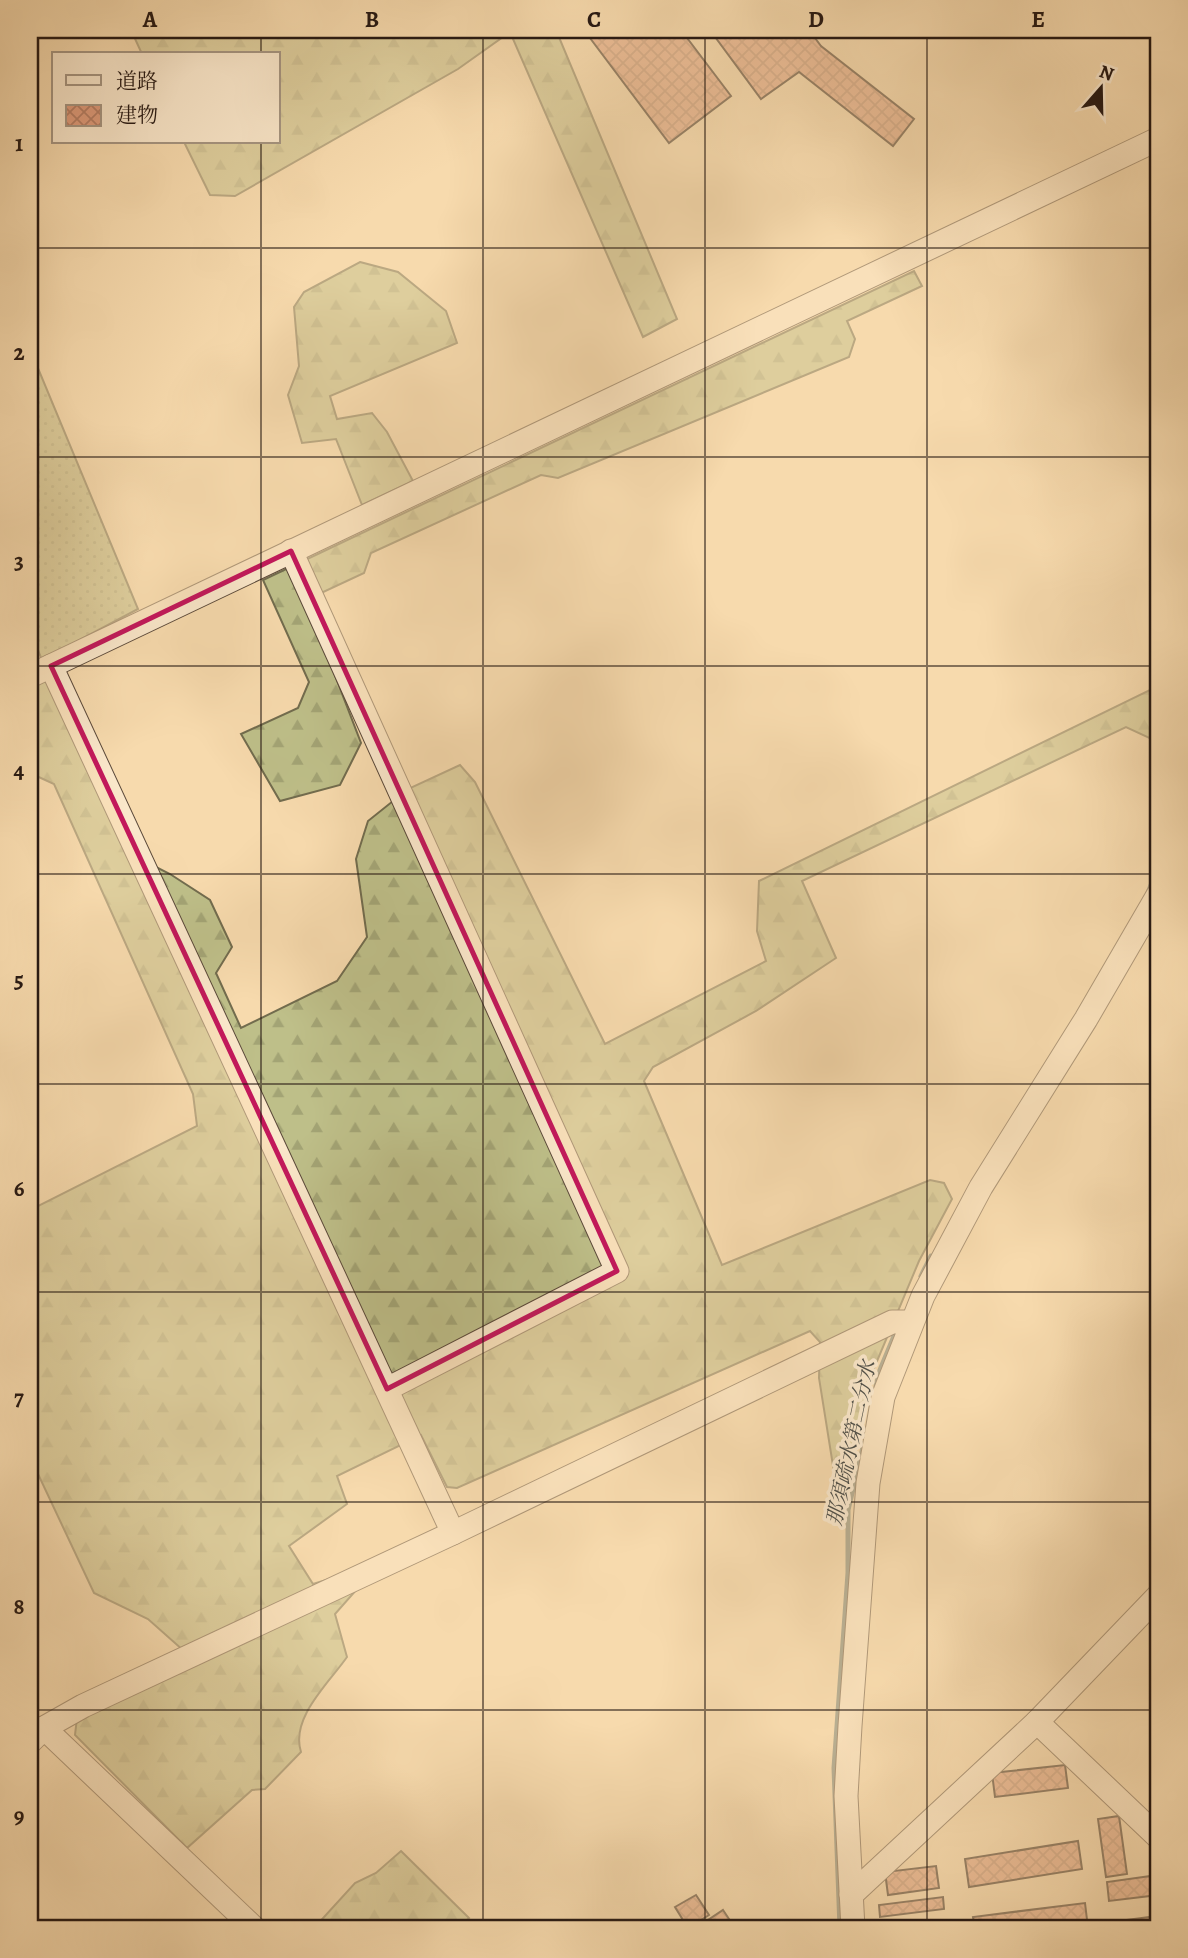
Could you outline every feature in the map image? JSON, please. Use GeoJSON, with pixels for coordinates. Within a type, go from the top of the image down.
{"type":"FeatureCollection","features":[{"type":"Feature","properties":{"kind":"street"},"geometry":{"type":"LineString","coordinates":[[30,676],[1158,139]]}},
{"type":"Feature","properties":{"kind":"street"},"geometry":{"type":"LineString","coordinates":[[291,551],[617,1271],[387,1390]]}},
{"type":"Feature","properties":{"kind":"street"},"geometry":{"type":"LineString","coordinates":[[51,666],[453,1533]]}},
{"type":"Feature","properties":{"kind":"street"},"geometry":{"type":"LineString","coordinates":[[853,1928],[846,1796],[868,1483],[883,1397],[923,1296],[981,1187],[1086,1019],[1158,895]]}},
{"type":"Feature","properties":{"kind":"street"},"geometry":{"type":"LineString","coordinates":[[254,1928],[37,1735],[83,1706],[453,1533],[892,1322],[911,1322]]}},
{"type":"Feature","properties":{"kind":"street"},"geometry":{"type":"LineString","coordinates":[[851,1895],[1037,1722],[1158,1596]]}},
{"type":"Feature","properties":{"kind":"street"},"geometry":{"type":"LineString","coordinates":[[1037,1722],[1158,1837]]}},
{"type":"Feature","properties":{"kind":"highlighted area"},"geometry":{"type":"Polygon","coordinates":[[[291,551],[617,1271],[387,1389],[51,666],[291,551]]]}},
{"type":"Feature","properties":{"kind":"green space"},"geometry":{"type":"Polygon","coordinates":[[[131,30],[556,30],[677,319],[643,337],[510,32],[458,69],[235,196],[210,195],[185,144],[280,144],[280,52],[141,52],[131,30]]]}},
{"type":"Feature","properties":{"kind":"green space"},"geometry":{"type":"Polygon","coordinates":[[[360,262],[398,272],[446,311],[457,343],[330,396],[337,419],[372,413],[387,432],[413,481],[362,505],[336,439],[302,443],[288,395],[299,366],[294,307],[304,292],[360,262]]]}},
{"type":"Feature","properties":{"kind":"green space"},"geometry":{"type":"Polygon","coordinates":[[[914,271],[922,286],[847,321],[855,339],[849,357],[558,478],[541,475],[371,553],[364,573],[306,600],[361,743],[340,785],[280,801],[241,734],[298,708],[309,682],[263,580],[914,271]]]}},
{"type":"Feature","properties":{"kind":"green space"},"geometry":{"type":"Polygon","coordinates":[[[30,349],[138,609],[42,660],[30,630],[30,349]]]}},
{"type":"Feature","properties":{"kind":"green space"},"geometry":{"type":"Polygon","coordinates":[[[47,676],[148,863],[210,900],[232,947],[216,973],[241,1028],[337,981],[367,937],[356,859],[368,821],[408,789],[460,765],[475,782],[605,1044],[766,961],[757,931],[759,881],[1158,686],[1158,742],[1126,727],[802,881],[836,958],[756,1011],[653,1067],[644,1081],[722,1265],[930,1180],[944,1183],[952,1199],[919,1261],[872,1373],[847,1476],[834,1472],[819,1378],[820,1342],[810,1331],[457,1488],[447,1487],[421,1435],[337,1476],[347,1504],[289,1546],[313,1584],[355,1571],[366,1579],[335,1614],[347,1657],[306,1714],[299,1739],[301,1752],[265,1789],[252,1790],[187,1848],[75,1735],[77,1718],[193,1659],[148,1619],[94,1593],[30,1457],[30,1210],[197,1126],[193,1094],[54,784],[30,773],[30,685],[47,676]]]}},
{"type":"Feature","properties":{"kind":"green space"},"geometry":{"type":"Polygon","coordinates":[[[401,1851],[469,1918],[459,1928],[314,1928],[355,1883],[376,1873],[401,1851]]]}},
{"type":"Feature","properties":{"kind":"building"},"geometry":{"type":"Polygon","coordinates":[[[584,30],[681,30],[731,96],[669,143],[584,30]]]}},
{"type":"Feature","properties":{"kind":"building"},"geometry":{"type":"Polygon","coordinates":[[[710,30],[809,30],[821,46],[914,119],[893,146],[799,72],[761,99],[710,30]]]}},
{"type":"Feature","properties":{"kind":"building"},"geometry":{"type":"Polygon","coordinates":[[[1065,1765],[1068,1788],[995,1797],[992,1773],[1065,1765]]]}},
{"type":"Feature","properties":{"kind":"building"},"geometry":{"type":"Polygon","coordinates":[[[1119,1816],[1127,1874],[1106,1877],[1098,1819],[1119,1816]]]}},
{"type":"Feature","properties":{"kind":"building"},"geometry":{"type":"Polygon","coordinates":[[[1078,1841],[1082,1869],[969,1887],[965,1859],[1078,1841]]]}},
{"type":"Feature","properties":{"kind":"building"},"geometry":{"type":"Polygon","coordinates":[[[936,1866],[939,1888],[888,1895],[885,1872],[936,1866]]]}},
{"type":"Feature","properties":{"kind":"building"},"geometry":{"type":"Polygon","coordinates":[[[1158,1875],[1158,1895],[1109,1901],[1107,1882],[1158,1875]]]}},
{"type":"Feature","properties":{"kind":"building"},"geometry":{"type":"Polygon","coordinates":[[[696,1895],[709,1915],[688,1928],[675,1907],[696,1895]]]}},
{"type":"Feature","properties":{"kind":"building"},"geometry":{"type":"Polygon","coordinates":[[[943,1897],[944,1909],[880,1917],[879,1905],[943,1897]]]}},
{"type":"Feature","properties":{"kind":"building"},"geometry":{"type":"Polygon","coordinates":[[[1085,1903],[1088,1928],[975,1928],[973,1917],[1085,1903]]]}},
{"type":"Feature","properties":{"kind":"building"},"geometry":{"type":"Polygon","coordinates":[[[723,1910],[735,1928],[696,1928],[723,1910]]]}},
{"type":"Feature","properties":{"kind":"building"},"geometry":{"type":"Polygon","coordinates":[[[1158,1916],[1158,1928],[1111,1928],[1110,1922],[1158,1916]]]}},
{"type":"Feature","properties":{"kind":"building"},"geometry":{"type":"Polygon","coordinates":[[[944,1921],[945,1928],[887,1928],[944,1921]]]}},
{"type":"Feature","properties":{"kind":"waterway","name":"那須疏水第二分水"},"geometry":{"type":"LineString","coordinates":[[1148,893],[1158,867]]}},
{"type":"Feature","properties":{"kind":"waterway","name":"那須疏水第二分水"},"geometry":{"type":"LineString","coordinates":[[921,1276],[931,1256]]}},
{"type":"Feature","properties":{"kind":"waterway","name":"那須疏水第二分水"},"geometry":{"type":"LineString","coordinates":[[876,1386],[897,1329]]}},
{"type":"Feature","properties":{"kind":"waterway","name":"那須疏水第二分水"},"geometry":{"type":"LineString","coordinates":[[840,1928],[834,1768],[848,1573],[848,1510],[864,1443]]}}]}
